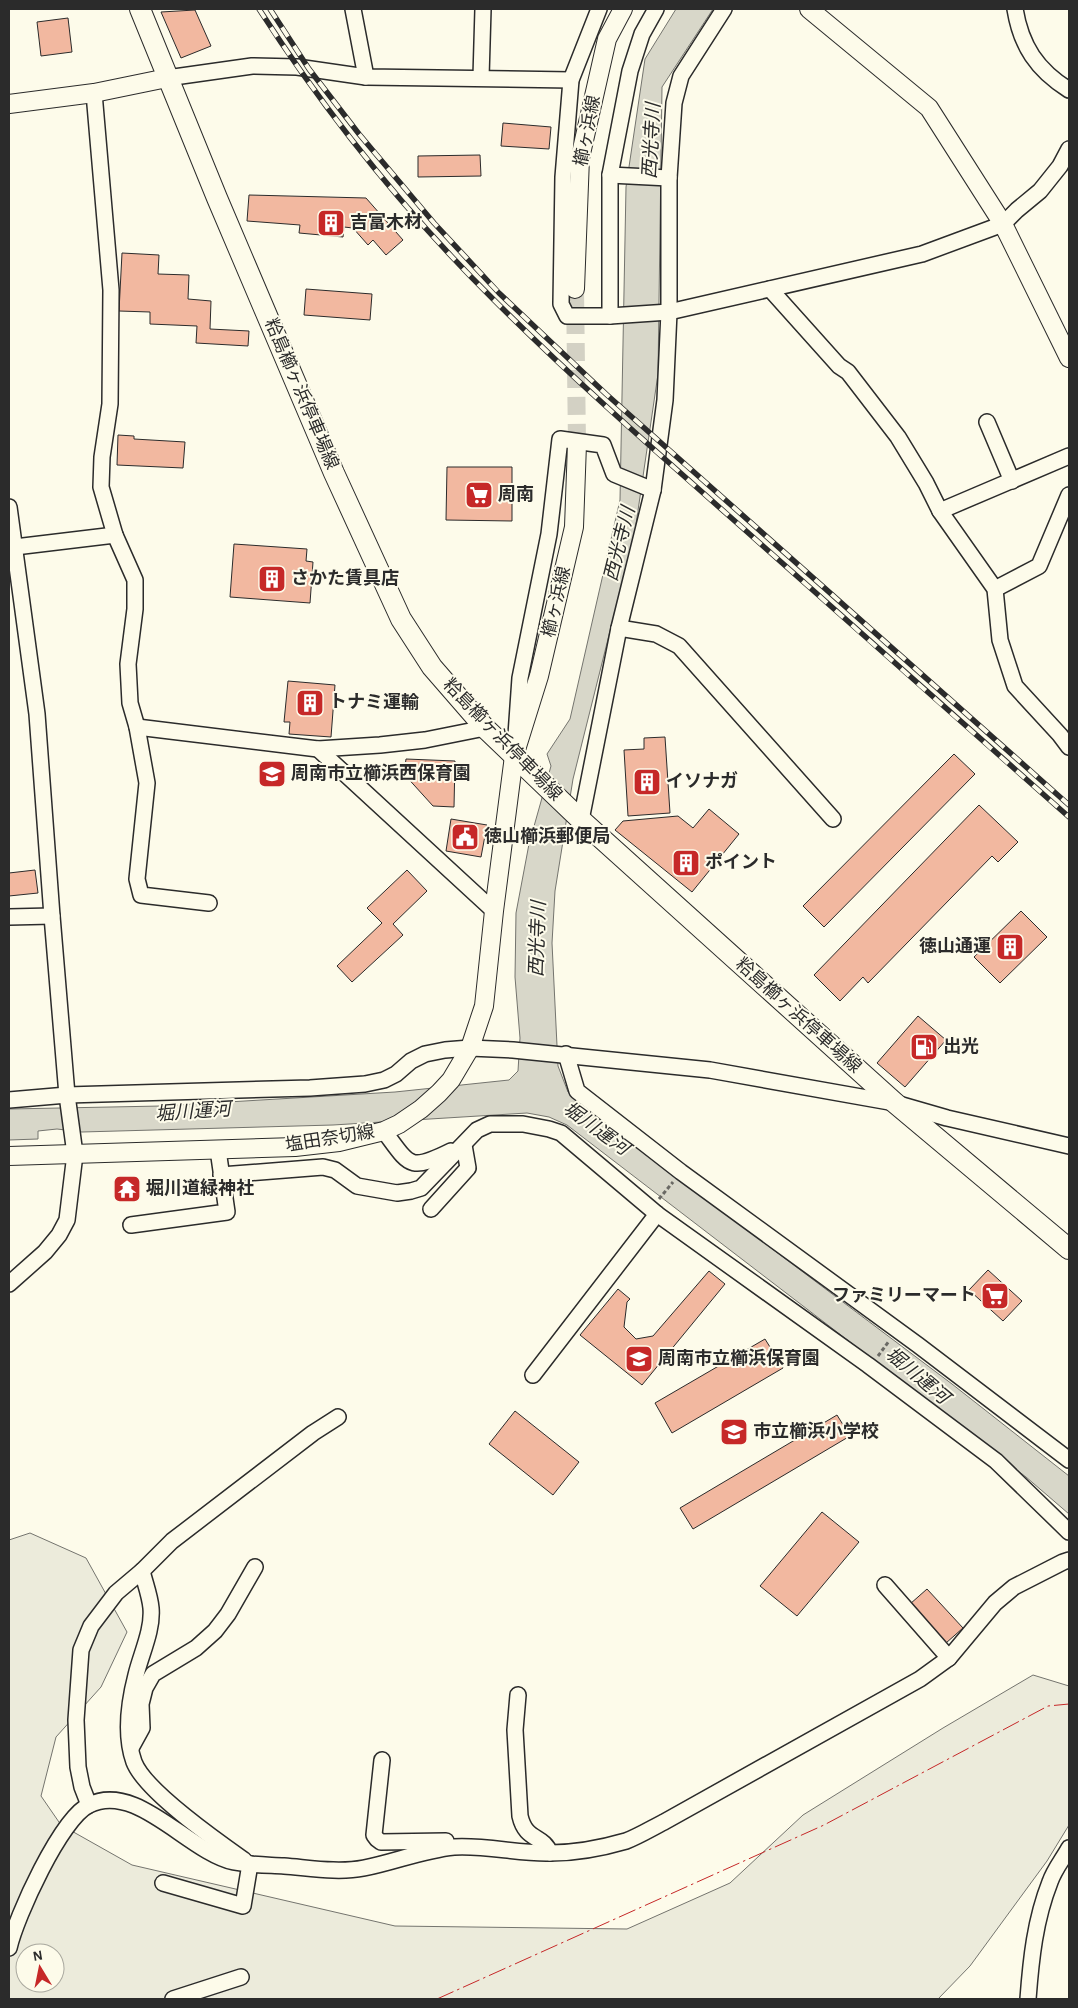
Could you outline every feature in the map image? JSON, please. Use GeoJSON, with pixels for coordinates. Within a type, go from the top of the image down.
{"type":"FeatureCollection","features":[{"type":"Feature","properties":{"kind":"main road","name":"粭島櫛ヶ浜停車場線"},"geometry":{"type":"LineString","coordinates":[[140,9],[334,473],[401,619],[432,667],[485,728],[581,820],[895,1103],[1069,1248]]}},
{"type":"Feature","properties":{"kind":"street"},"geometry":{"type":"LineString","coordinates":[[353,9],[366,76]]}},
{"type":"Feature","properties":{"kind":"street"},"geometry":{"type":"LineString","coordinates":[[481,77],[483,9]]}},
{"type":"Feature","properties":{"kind":"street"},"geometry":{"type":"LineString","coordinates":[[599,9],[571,80],[563,177],[561,304],[567,316],[610,316],[669,312],[922,254],[1003,224],[1040,191],[1060,166],[1069,149]]}},
{"type":"Feature","properties":{"kind":"street","name":"櫛ヶ浜線"},"geometry":{"type":"LineString","coordinates":[[576,288],[580,158],[607,40],[623,9]]}},
{"type":"Feature","properties":{"kind":"street"},"geometry":{"type":"LineString","coordinates":[[610,316],[610,175],[630,70],[642,34],[656,9]]}},
{"type":"Feature","properties":{"kind":"street"},"geometry":{"type":"LineString","coordinates":[[581,820],[619,628],[653,490],[665,400],[669,312],[669,178],[674,103],[681,76],[724,9]]}},
{"type":"Feature","properties":{"kind":"street"},"geometry":{"type":"LineString","coordinates":[[809,9],[929,108],[1003,224],[1069,358]]}},
{"type":"Feature","properties":{"kind":"street"},"geometry":{"type":"LineString","coordinates":[[1015,9],[1018,30],[1035,61],[1053,80],[1069,90]]}},
{"type":"Feature","properties":{"kind":"street"},"geometry":{"type":"LineString","coordinates":[[590,32],[607,40]]}},
{"type":"Feature","properties":{"kind":"street"},"geometry":{"type":"LineString","coordinates":[[9,104],[94,93],[168,78],[252,66],[297,67],[366,76],[571,80]]}},
{"type":"Feature","properties":{"kind":"street"},"geometry":{"type":"LineString","coordinates":[[94,93],[111,290],[110,404],[102,457],[101,487],[115,536],[135,580],[135,609],[128,664],[130,703],[137,727],[147,783],[137,879],[141,895],[209,903]]}},
{"type":"Feature","properties":{"kind":"street"},"geometry":{"type":"LineString","coordinates":[[610,175],[669,178]]}},
{"type":"Feature","properties":{"kind":"street"},"geometry":{"type":"LineString","coordinates":[[770,289],[839,366],[848,372],[876,407],[909,454],[940,511],[995,589],[1000,640],[1015,686],[1069,747]]}},
{"type":"Feature","properties":{"kind":"street"},"geometry":{"type":"LineString","coordinates":[[987,422],[1012,481]]}},
{"type":"Feature","properties":{"kind":"street"},"geometry":{"type":"LineString","coordinates":[[514,756],[520,678],[549,534],[560,438],[603,445],[614,474],[653,490]]}},
{"type":"Feature","properties":{"kind":"street","name":"櫛ヶ浜線"},"geometry":{"type":"LineString","coordinates":[[514,756],[539,676],[574,527],[577,444]]}},
{"type":"Feature","properties":{"kind":"street"},"geometry":{"type":"LineString","coordinates":[[940,511],[1069,456]]}},
{"type":"Feature","properties":{"kind":"street"},"geometry":{"type":"LineString","coordinates":[[995,589],[1039,566],[1069,495]]}},
{"type":"Feature","properties":{"kind":"street"},"geometry":{"type":"LineString","coordinates":[[9,507],[15,547],[15,586],[37,714],[52,916],[74,1149],[67,1220],[59,1235],[45,1252],[9,1284]]}},
{"type":"Feature","properties":{"kind":"street"},"geometry":{"type":"LineString","coordinates":[[15,547],[115,536]]}},
{"type":"Feature","properties":{"kind":"street"},"geometry":{"type":"LineString","coordinates":[[619,628],[656,634],[679,646],[832,819]]}},
{"type":"Feature","properties":{"kind":"street"},"geometry":{"type":"LineString","coordinates":[[137,727],[318,749],[424,740],[485,728]]}},
{"type":"Feature","properties":{"kind":"street"},"geometry":{"type":"LineString","coordinates":[[318,749],[494,911]]}},
{"type":"Feature","properties":{"kind":"street","name":"塩田奈切線"},"geometry":{"type":"LineString","coordinates":[[9,1156],[74,1149],[218,1150],[296,1147],[339,1142],[391,1127],[421,1108],[451,1080],[470,1048],[484,1006],[514,756]]}},
{"type":"Feature","properties":{"kind":"street"},"geometry":{"type":"LineString","coordinates":[[9,918],[52,916]]}},
{"type":"Feature","properties":{"kind":"street"},"geometry":{"type":"LineString","coordinates":[[9,1100],[310,1088],[365,1084],[384,1080],[396,1074],[411,1061],[425,1054],[470,1048],[566,1054],[710,1070],[895,1103],[947,1118],[1069,1146]]}},
{"type":"Feature","properties":{"kind":"street"},"geometry":{"type":"LineString","coordinates":[[566,1054],[577,1091],[681,1172],[911,1340],[1069,1460]]}},
{"type":"Feature","properties":{"kind":"street"},"geometry":{"type":"LineString","coordinates":[[221,1175],[323,1167],[335,1170],[357,1186],[397,1193],[421,1188],[478,1130],[490,1124],[523,1124],[561,1133],[996,1462],[1069,1532]]}},
{"type":"Feature","properties":{"kind":"street"},"geometry":{"type":"LineString","coordinates":[[391,1127],[407,1161],[417,1164],[429,1162],[464,1145]]}},
{"type":"Feature","properties":{"kind":"street"},"geometry":{"type":"LineString","coordinates":[[430,1209],[468,1168],[464,1145]]}},
{"type":"Feature","properties":{"kind":"street"},"geometry":{"type":"LineString","coordinates":[[131,1225],[226,1212],[218,1150]]}},
{"type":"Feature","properties":{"kind":"street"},"geometry":{"type":"LineString","coordinates":[[533,1376],[658,1207]]}},
{"type":"Feature","properties":{"kind":"street"},"geometry":{"type":"LineString","coordinates":[[89,1805],[82,1787],[78,1767],[76,1720],[81,1650],[90,1626],[116,1594],[172,1541],[313,1433],[338,1417]]}},
{"type":"Feature","properties":{"kind":"street"},"geometry":{"type":"LineString","coordinates":[[9,1948],[13,1930],[59,1837],[76,1815],[89,1805],[108,1800],[129,1803],[152,1815],[208,1852],[233,1862],[250,1864],[337,1870],[364,1868],[422,1852],[455,1847],[550,1853],[590,1850],[628,1840],[664,1822],[920,1679],[949,1658],[995,1603],[1014,1586],[1069,1560]]}},
{"type":"Feature","properties":{"kind":"street"},"geometry":{"type":"LineString","coordinates":[[131,1748],[142,1728],[141,1704],[145,1688],[153,1674],[196,1648],[215,1631],[228,1614],[255,1567]]}},
{"type":"Feature","properties":{"kind":"street"},"geometry":{"type":"LineString","coordinates":[[142,1571],[151,1608],[151,1621],[130,1704],[131,1748],[140,1774],[206,1833],[250,1864]]}},
{"type":"Feature","properties":{"kind":"street"},"geometry":{"type":"LineString","coordinates":[[885,1585],[949,1658]]}},
{"type":"Feature","properties":{"kind":"street"},"geometry":{"type":"LineString","coordinates":[[518,1695],[515,1730],[520,1816],[523,1827],[529,1834],[547,1846],[550,1853]]}},
{"type":"Feature","properties":{"kind":"street"},"geometry":{"type":"LineString","coordinates":[[382,1760],[374,1835],[376,1840],[381,1842],[443,1840],[455,1847]]}},
{"type":"Feature","properties":{"kind":"street"},"geometry":{"type":"LineString","coordinates":[[1028,1999],[1032,1948],[1040,1913],[1050,1880],[1069,1848]]}},
{"type":"Feature","properties":{"kind":"street"},"geometry":{"type":"LineString","coordinates":[[163,1882],[243,1906],[250,1864]]}},
{"type":"Feature","properties":{"kind":"street"},"geometry":{"type":"LineString","coordinates":[[173,1999],[242,1977]]}},
{"type":"Feature","properties":{"kind":"path"},"geometry":{"type":"LineString","coordinates":[[658,1207],[677,1176]]}},
{"type":"Feature","properties":{"kind":"path"},"geometry":{"type":"LineString","coordinates":[[874,1362],[892,1336]]}},
{"type":"Feature","properties":{"kind":"shaded area"},"geometry":{"type":"Polygon","coordinates":[[[30,1533],[86,1558],[127,1632],[101,1687],[56,1737],[41,1796],[61,1825],[132,1865],[395,1926],[627,1929],[730,1883],[803,1815],[943,1728],[1033,1675],[1069,1686],[1069,1825],[1047,1861],[970,1966],[938,1999],[9,1999],[9,1540],[30,1533]]]}},
{"type":"Feature","properties":{"kind":"water"},"geometry":{"type":"Polygon","coordinates":[[[676,9],[713,9],[662,87],[658,374],[635,531],[573,779],[555,891],[552,943],[558,1066],[568,1092],[638,1148],[952,1384],[1069,1476],[1069,1514],[1026,1477],[567,1125],[549,1117],[527,1113],[333,1125],[82,1132],[57,1129],[38,1131],[38,1139],[9,1140],[9,1109],[161,1106],[395,1092],[509,1080],[518,1071],[520,1038],[515,977],[516,913],[529,844],[551,766],[547,754],[570,719],[620,500],[626,187],[645,59],[676,9]]]}},
{"type":"Feature","properties":{"kind":"building"},"geometry":{"type":"Polygon","coordinates":[[[195,10],[211,46],[181,58],[161,12],[195,10]]]}},
{"type":"Feature","properties":{"kind":"building"},"geometry":{"type":"Polygon","coordinates":[[[68,18],[72,52],[41,56],[37,22],[68,18]]]}},
{"type":"Feature","properties":{"kind":"building"},"geometry":{"type":"Polygon","coordinates":[[[503,123],[551,127],[549,149],[501,146],[503,123]]]}},
{"type":"Feature","properties":{"kind":"building"},"geometry":{"type":"Polygon","coordinates":[[[480,155],[481,176],[418,177],[418,156],[480,155]]]}},
{"type":"Feature","properties":{"kind":"building","name":"吉富木材"},"geometry":{"type":"Polygon","coordinates":[[[249,195],[366,198],[403,240],[386,255],[373,240],[368,245],[353,228],[344,227],[343,237],[299,233],[300,225],[247,221],[249,195]]]}},
{"type":"Feature","properties":{"kind":"building"},"geometry":{"type":"Polygon","coordinates":[[[122,253],[159,255],[158,274],[189,275],[188,299],[211,301],[210,329],[249,331],[248,346],[196,343],[197,326],[150,324],[150,312],[119,311],[122,253]]]}},
{"type":"Feature","properties":{"kind":"building"},"geometry":{"type":"Polygon","coordinates":[[[306,289],[372,294],[370,320],[304,315],[306,289]]]}},
{"type":"Feature","properties":{"kind":"building"},"geometry":{"type":"Polygon","coordinates":[[[118,435],[134,436],[134,439],[185,442],[183,468],[117,465],[118,435]]]}},
{"type":"Feature","properties":{"kind":"building"},"geometry":{"type":"Polygon","coordinates":[[[447,467],[512,467],[512,521],[446,520],[447,467]]]}},
{"type":"Feature","properties":{"kind":"building","name":"さかた賃具店"},"geometry":{"type":"Polygon","coordinates":[[[234,544],[307,549],[306,561],[313,562],[310,603],[230,597],[234,544]]]}},
{"type":"Feature","properties":{"kind":"building","name":"トナミ運輸"},"geometry":{"type":"Polygon","coordinates":[[[288,681],[335,685],[331,737],[289,734],[290,722],[284,722],[288,681]]]}},
{"type":"Feature","properties":{"kind":"building","name":"イソナガ"},"geometry":{"type":"Polygon","coordinates":[[[665,737],[670,813],[628,816],[624,750],[644,749],[644,738],[665,737]]]}},
{"type":"Feature","properties":{"kind":"building"},"geometry":{"type":"Polygon","coordinates":[[[954,754],[975,774],[824,927],[803,906],[954,754]]]}},
{"type":"Feature","properties":{"kind":"building"},"geometry":{"type":"Polygon","coordinates":[[[406,759],[455,761],[454,807],[433,806],[404,774],[406,759]]]}},
{"type":"Feature","properties":{"kind":"building"},"geometry":{"type":"Polygon","coordinates":[[[979,805],[1018,842],[998,862],[992,856],[868,983],[863,977],[840,1001],[814,975],[979,805]]]}},
{"type":"Feature","properties":{"kind":"building","name":"ポイント"},"geometry":{"type":"Polygon","coordinates":[[[709,809],[739,834],[692,892],[615,830],[623,821],[678,816],[693,828],[709,809]]]}},
{"type":"Feature","properties":{"kind":"building"},"geometry":{"type":"Polygon","coordinates":[[[451,819],[487,825],[481,857],[446,851],[451,819]]]}},
{"type":"Feature","properties":{"kind":"building"},"geometry":{"type":"Polygon","coordinates":[[[35,870],[38,893],[9,896],[9,873],[35,870]]]}},
{"type":"Feature","properties":{"kind":"building"},"geometry":{"type":"Polygon","coordinates":[[[407,870],[427,891],[393,924],[403,935],[352,982],[337,966],[382,923],[367,908],[407,870]]]}},
{"type":"Feature","properties":{"kind":"building","name":"徳山通運"},"geometry":{"type":"Polygon","coordinates":[[[1021,911],[1047,937],[1000,983],[974,957],[1021,911]]]}},
{"type":"Feature","properties":{"kind":"building"},"geometry":{"type":"Polygon","coordinates":[[[918,1016],[946,1040],[905,1087],[877,1063],[918,1016]]]}},
{"type":"Feature","properties":{"kind":"building"},"geometry":{"type":"Polygon","coordinates":[[[988,1270],[1022,1301],[1003,1321],[969,1290],[988,1270]]]}},
{"type":"Feature","properties":{"kind":"building"},"geometry":{"type":"Polygon","coordinates":[[[709,1271],[725,1284],[642,1385],[580,1335],[618,1289],[630,1299],[627,1302],[624,1327],[636,1339],[653,1336],[709,1271]]]}},
{"type":"Feature","properties":{"kind":"building"},"geometry":{"type":"Polygon","coordinates":[[[765,1339],[783,1368],[672,1433],[655,1403],[765,1339]]]}},
{"type":"Feature","properties":{"kind":"building"},"geometry":{"type":"Polygon","coordinates":[[[515,1411],[579,1462],[553,1495],[489,1444],[515,1411]]]}},
{"type":"Feature","properties":{"kind":"building"},"geometry":{"type":"Polygon","coordinates":[[[837,1415],[850,1436],[693,1529],[680,1508],[837,1415]]]}},
{"type":"Feature","properties":{"kind":"building"},"geometry":{"type":"Polygon","coordinates":[[[822,1512],[859,1542],[797,1616],[760,1586],[822,1512]]]}},
{"type":"Feature","properties":{"kind":"building"},"geometry":{"type":"Polygon","coordinates":[[[927,1589],[963,1628],[946,1643],[910,1604],[927,1589]]]}},
{"type":"Feature","properties":{"kind":"tunnel"},"geometry":{"type":"LineString","coordinates":[[575,289],[577,444]]}},
{"type":"Feature","properties":{"kind":"railway"},"geometry":{"type":"LineString","coordinates":[[259,9],[311,86],[368,160],[429,232],[494,300],[618,417],[1069,817]]}},
{"type":"Feature","properties":{"kind":"railway"},"geometry":{"type":"LineString","coordinates":[[270,9],[309,69],[359,134],[434,223],[499,293],[606,394],[1069,805]]}},
{"type":"Feature","properties":{"kind":"power"},"geometry":{"type":"LineString","coordinates":[[437,1999],[824,1825],[1048,1706],[1069,1704]]}},
{"type":"Feature","properties":{"kind":"place","name":"吉富木材"},"geometry":{"type":"Point","coordinates":[331,223]}},
{"type":"Feature","properties":{"kind":"place","name":"周南"},"geometry":{"type":"Point","coordinates":[479,495]}},
{"type":"Feature","properties":{"kind":"place","name":"さかた賃具店"},"geometry":{"type":"Point","coordinates":[272,579]}},
{"type":"Feature","properties":{"kind":"place","name":"トナミ運輸"},"geometry":{"type":"Point","coordinates":[310,703]}},
{"type":"Feature","properties":{"kind":"place","name":"周南市立櫛浜西保育園"},"geometry":{"type":"Point","coordinates":[272,774]}},
{"type":"Feature","properties":{"kind":"place","name":"イソナガ"},"geometry":{"type":"Point","coordinates":[647,782]}},
{"type":"Feature","properties":{"kind":"place","name":"徳山櫛浜郵便局"},"geometry":{"type":"Point","coordinates":[465,837]}},
{"type":"Feature","properties":{"kind":"place","name":"ポイント"},"geometry":{"type":"Point","coordinates":[686,863]}},
{"type":"Feature","properties":{"kind":"place","name":"徳山通運"},"geometry":{"type":"Point","coordinates":[1010,947]}},
{"type":"Feature","properties":{"kind":"place","name":"出光"},"geometry":{"type":"Point","coordinates":[924,1047]}},
{"type":"Feature","properties":{"kind":"place","name":"堀川道緑神社"},"geometry":{"type":"Point","coordinates":[127,1189]}},
{"type":"Feature","properties":{"kind":"place","name":"ファミリーマート"},"geometry":{"type":"Point","coordinates":[995,1296]}},
{"type":"Feature","properties":{"kind":"place","name":"周南市立櫛浜保育園"},"geometry":{"type":"Point","coordinates":[639,1359]}},
{"type":"Feature","properties":{"kind":"place","name":"市立櫛浜小学校"},"geometry":{"type":"Point","coordinates":[734,1432]}},
{"type":"Feature","properties":{"kind":"water label","name":"西光寺川"},"geometry":{"type":"Point","coordinates":[652,141]}},
{"type":"Feature","properties":{"kind":"water label","name":"西光寺川"},"geometry":{"type":"Point","coordinates":[620,544]}},
{"type":"Feature","properties":{"kind":"water label","name":"西光寺川"},"geometry":{"type":"Point","coordinates":[538,939]}},
{"type":"Feature","properties":{"kind":"water label","name":"堀川運河"},"geometry":{"type":"Point","coordinates":[193,1112]}},
{"type":"Feature","properties":{"kind":"water label","name":"堀川運河"},"geometry":{"type":"Point","coordinates":[596,1129]}},
{"type":"Feature","properties":{"kind":"water label","name":"堀川運河"},"geometry":{"type":"Point","coordinates":[917,1376]}}]}
